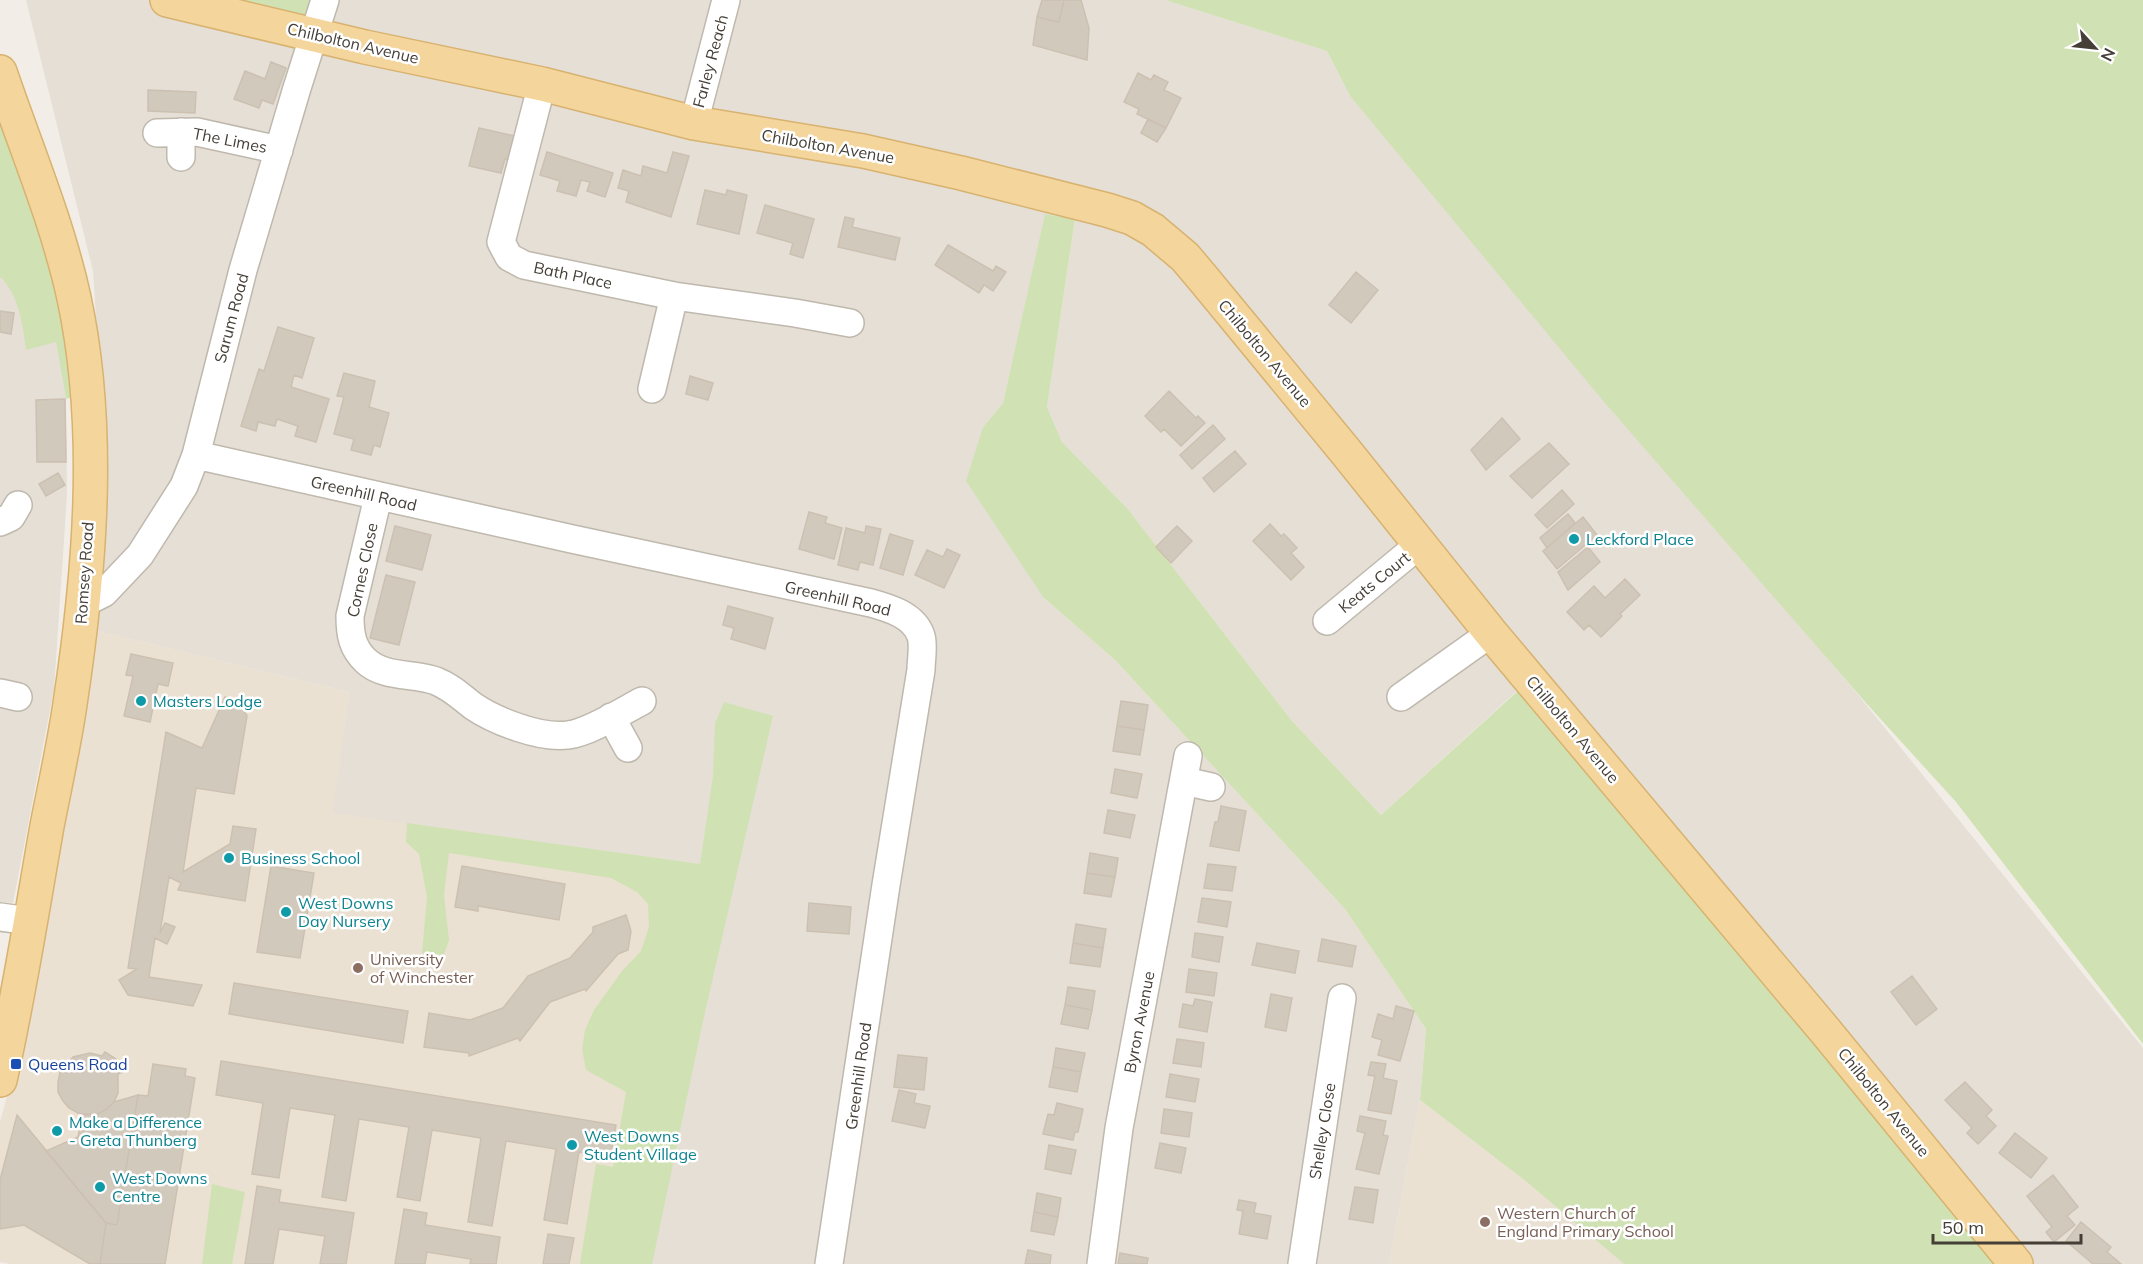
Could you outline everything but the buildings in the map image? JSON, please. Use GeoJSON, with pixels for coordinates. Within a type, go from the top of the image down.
{"type":"FeatureCollection","features":[{"type":"Feature","properties":{"kind":"main road","name":"Chilbolton Avenue"},"geometry":{"type":"LineString","coordinates":[[167,0],[542,84],[694,123],[863,151],[961,173],[1107,210],[1132,218],[1154,230],[1185,257],[1206,282],[1491,633],[1827,1032],[2016,1264]]}},
{"type":"Feature","properties":{"kind":"main road","name":"Romsey Road"},"geometry":{"type":"LineString","coordinates":[[0,72],[55,226],[74,298],[88,396],[89,500],[84,603],[70,707],[15,919],[16,1012],[0,1080]]}},
{"type":"Feature","properties":{"kind":"street","name":"Sarum Road"},"geometry":{"type":"LineString","coordinates":[[84,603],[104,593],[140,555],[189,477],[243,270],[325,0]]}},
{"type":"Feature","properties":{"kind":"street","name":"Farley Reach"},"geometry":{"type":"LineString","coordinates":[[694,123],[726,0]]}},
{"type":"Feature","properties":{"kind":"street","name":"Bath Place"},"geometry":{"type":"LineString","coordinates":[[542,84],[501,242],[508,257],[524,265],[674,296],[850,323]]}},
{"type":"Feature","properties":{"kind":"street","name":"The Limes"},"geometry":{"type":"LineString","coordinates":[[173,141],[196,132],[279,150]]}},
{"type":"Feature","properties":{"kind":"street"},"geometry":{"type":"LineString","coordinates":[[652,389],[674,296]]}},
{"type":"Feature","properties":{"kind":"street","name":"Greenhill Road"},"geometry":{"type":"LineString","coordinates":[[196,455],[378,497],[871,603],[899,612],[908,619],[921,636],[921,670],[829,1264]]}},
{"type":"Feature","properties":{"kind":"street","name":"Cornes Close"},"geometry":{"type":"LineString","coordinates":[[378,497],[350,616],[350,632],[355,648],[368,662],[378,669],[429,679],[451,687],[474,706],[499,722],[550,735],[568,735],[586,730],[642,701]]}},
{"type":"Feature","properties":{"kind":"street","name":"Keats Court"},"geometry":{"type":"LineString","coordinates":[[1327,621],[1420,544]]}},
{"type":"Feature","properties":{"kind":"street"},"geometry":{"type":"LineString","coordinates":[[1401,697],[1491,633]]}},
{"type":"Feature","properties":{"kind":"street"},"geometry":{"type":"LineString","coordinates":[[611,717],[628,748]]}},
{"type":"Feature","properties":{"kind":"street","name":"Byron Avenue"},"geometry":{"type":"LineString","coordinates":[[1101,1264],[1119,1128],[1186,769],[1211,787]]}},
{"type":"Feature","properties":{"kind":"street","name":"Shelley Close"},"geometry":{"type":"LineString","coordinates":[[1302,1264],[1342,998]]}},
{"type":"Feature","properties":{"kind":"shaded area"},"geometry":{"type":"Polygon","coordinates":[[[26,0],[1165,0],[1327,51],[1350,96],[1855,691],[2143,1048],[2143,1264],[2014,1264],[1519,689],[1381,815],[1292,721],[1127,508],[1062,442],[1047,407],[1075,220],[1046,214],[1003,403],[983,427],[1043,597],[1115,660],[1345,909],[1426,1029],[1420,1100],[1389,1264],[621,1264],[332,813],[349,692],[97,631],[108,495],[93,271],[26,0]]]}},
{"type":"Feature","properties":{"kind":"shaded area"},"geometry":{"type":"Polygon","coordinates":[[[0,121],[49,300],[66,399],[67,495],[54,689],[13,903],[0,902],[0,121]]]}},
{"type":"Feature","properties":{"kind":"shaded area","name":"University of Winchester"},"geometry":{"type":"Polygon","coordinates":[[[97,631],[349,692],[333,813],[701,864],[621,1264],[10,1264],[0,1262],[0,1122],[28,1017],[97,631]]]}},
{"type":"Feature","properties":{"kind":"shaded area","name":"Western Church of England Primary School"},"geometry":{"type":"Polygon","coordinates":[[[1420,1100],[1523,1179],[1624,1264],[1389,1264],[1420,1100]]]}},
{"type":"Feature","properties":{"kind":"green space"},"geometry":{"type":"Polygon","coordinates":[[[230,0],[315,0],[310,16],[230,0]]]}},
{"type":"Feature","properties":{"kind":"green space"},"geometry":{"type":"Polygon","coordinates":[[[1165,0],[2143,0],[2143,1044],[1956,802],[1866,703],[1605,403],[1350,96],[1327,51],[1165,0]]]}},
{"type":"Feature","properties":{"kind":"green space"},"geometry":{"type":"Polygon","coordinates":[[[0,99],[45,226],[79,395],[66,399],[56,342],[26,350],[16,301],[0,277],[0,99]]]}},
{"type":"Feature","properties":{"kind":"green space"},"geometry":{"type":"Polygon","coordinates":[[[1045,214],[1075,219],[1047,407],[1062,442],[1127,508],[1292,721],[1381,815],[1520,689],[1998,1264],[1624,1264],[1523,1179],[1420,1100],[1426,1029],[1345,909],[1115,660],[1043,597],[966,481],[983,427],[1003,403],[1045,214]]]}},
{"type":"Feature","properties":{"kind":"green space"},"geometry":{"type":"Polygon","coordinates":[[[724,702],[773,716],[703,1021],[652,1264],[580,1264],[596,1164],[613,1167],[626,1092],[586,1070],[582,1049],[585,1030],[594,1010],[622,971],[641,951],[649,927],[648,904],[637,892],[611,878],[449,853],[444,895],[449,940],[444,955],[422,953],[427,897],[419,854],[406,842],[407,823],[700,864],[713,776],[715,724],[724,702]]]}},
{"type":"Feature","properties":{"kind":"green space"},"geometry":{"type":"Polygon","coordinates":[[[212,1184],[245,1192],[232,1264],[202,1264],[212,1184]]]}},
{"type":"Feature","properties":{"kind":"place","name":"Leckford Place"},"geometry":{"type":"Point","coordinates":[1574,539]}},
{"type":"Feature","properties":{"kind":"place","name":"Masters Lodge"},"geometry":{"type":"Point","coordinates":[141,701]}},
{"type":"Feature","properties":{"kind":"place","name":"Business School"},"geometry":{"type":"Point","coordinates":[229,858]}},
{"type":"Feature","properties":{"kind":"place","name":"West Downs Day Nursery"},"geometry":{"type":"Point","coordinates":[286,912]}},
{"type":"Feature","properties":{"kind":"place","name":"University of Winchester"},"geometry":{"type":"Point","coordinates":[358,968]}},
{"type":"Feature","properties":{"kind":"place","name":"Queens Road"},"geometry":{"type":"Point","coordinates":[16,1064]}},
{"type":"Feature","properties":{"kind":"place","name":"Make a Difference - Greta Thunberg"},"geometry":{"type":"Point","coordinates":[57,1131]}},
{"type":"Feature","properties":{"kind":"place","name":"West Downs Student Village"},"geometry":{"type":"Point","coordinates":[572,1145]}},
{"type":"Feature","properties":{"kind":"place","name":"West Downs Centre"},"geometry":{"type":"Point","coordinates":[100,1187]}},
{"type":"Feature","properties":{"kind":"place","name":"Western Church of England Primary School"},"geometry":{"type":"Point","coordinates":[1485,1222]}}]}
